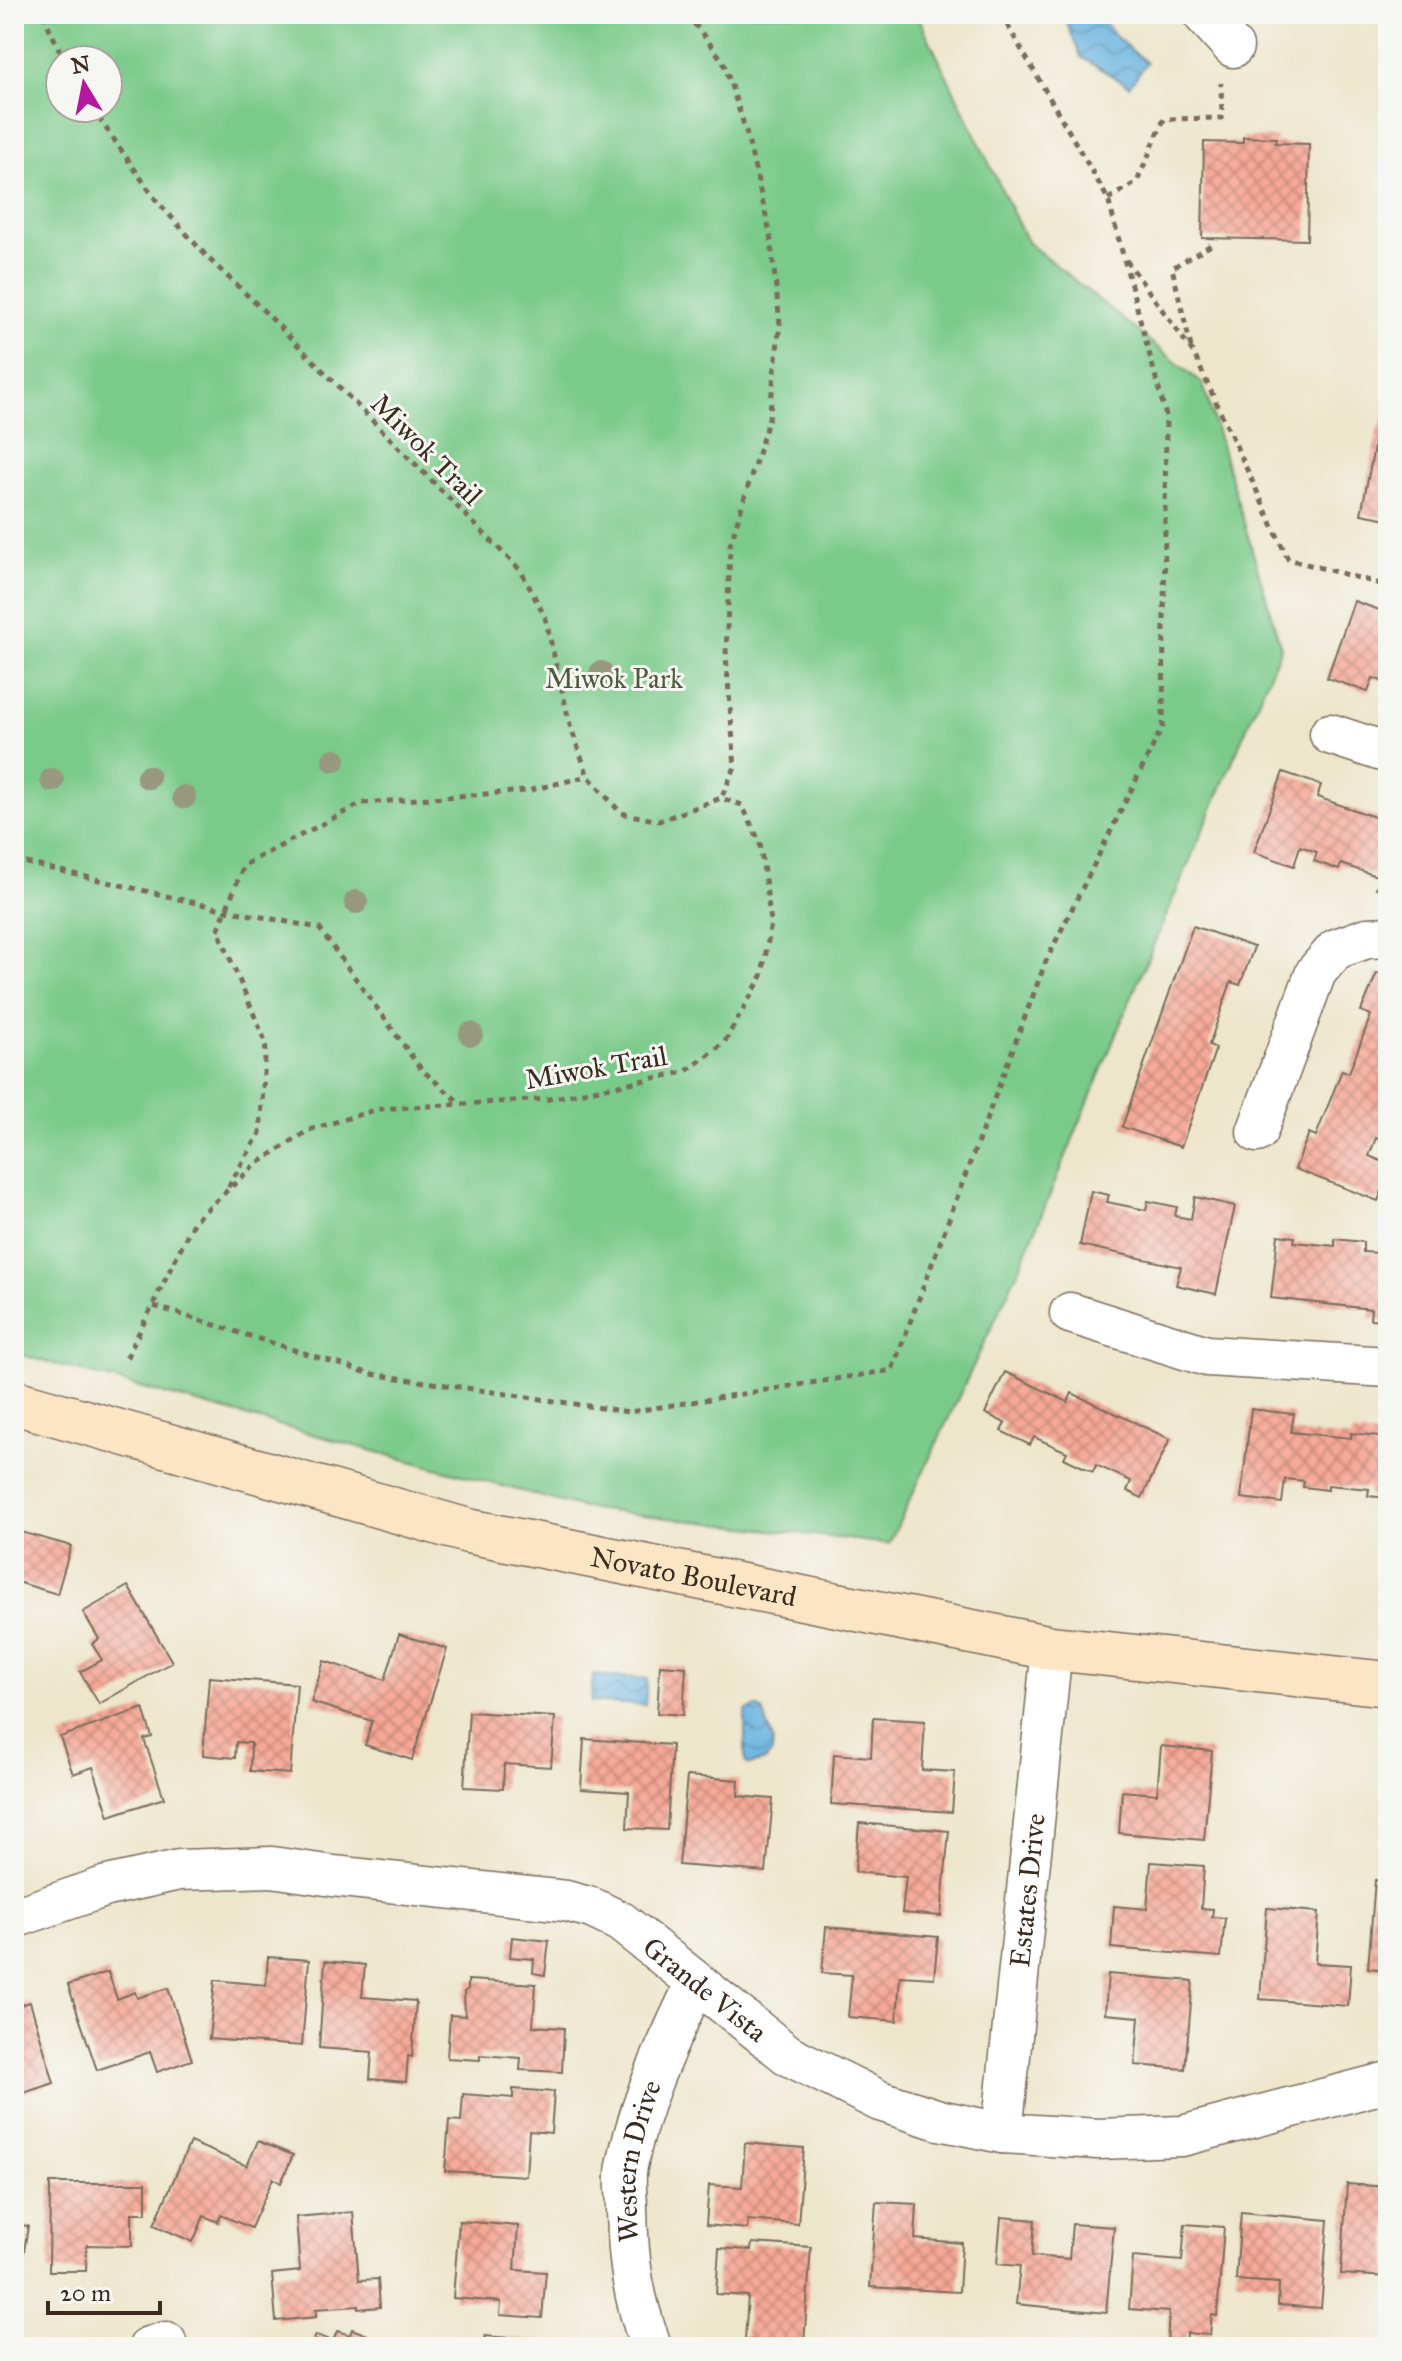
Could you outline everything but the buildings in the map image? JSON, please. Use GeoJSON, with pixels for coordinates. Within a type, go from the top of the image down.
{"type":"FeatureCollection","features":[{"type":"Feature","properties":{"kind":"main road","name":"Novato Boulevard"},"geometry":{"type":"LineString","coordinates":[[14,1402],[468,1531],[1052,1648],[1388,1684]]}},
{"type":"Feature","properties":{"kind":"street"},"geometry":{"type":"LineString","coordinates":[[1203,14],[1227,62]]}},
{"type":"Feature","properties":{"kind":"street"},"geometry":{"type":"LineString","coordinates":[[1330,734],[1388,753]]}},
{"type":"Feature","properties":{"kind":"street"},"geometry":{"type":"LineString","coordinates":[[1257,1132],[1316,972],[1336,949],[1367,938],[1388,937]]}},
{"type":"Feature","properties":{"kind":"street"},"geometry":{"type":"LineString","coordinates":[[1070,1313],[1207,1356],[1388,1367]]}},
{"type":"Feature","properties":{"kind":"street","name":"Estates Drive"},"geometry":{"type":"LineString","coordinates":[[1002,2133],[1052,1648]]}},
{"type":"Feature","properties":{"kind":"street","name":"Grande Vista"},"geometry":{"type":"LineString","coordinates":[[14,1918],[107,1886],[179,1870],[272,1867],[566,1901],[592,1908],[621,1922],[788,2055],[880,2101],[939,2120],[1002,2133],[1098,2139],[1182,2136],[1388,2082]]}},
{"type":"Feature","properties":{"kind":"street","name":"Western Drive"},"geometry":{"type":"LineString","coordinates":[[651,2347],[636,2305],[628,2252],[626,2169],[643,2103],[696,1983]]}},
{"type":"Feature","properties":{"kind":"path"},"geometry":{"type":"LineString","coordinates":[[43,14],[57,44]]}},
{"type":"Feature","properties":{"kind":"path"},"geometry":{"type":"LineString","coordinates":[[687,14],[723,61],[746,131],[770,233],[780,324],[769,418],[730,545],[726,656],[735,767],[721,798]]}},
{"type":"Feature","properties":{"kind":"path"},"geometry":{"type":"LineString","coordinates":[[154,1306],[371,1374],[629,1412],[892,1370],[1046,961],[1163,726],[1166,416],[1108,199],[1001,14]]}},
{"type":"Feature","properties":{"kind":"path"},"geometry":{"type":"LineString","coordinates":[[1108,199],[1137,182],[1164,119],[1222,118],[1227,62]]}},
{"type":"Feature","properties":{"kind":"path","name":"Miwok Trail"},"geometry":{"type":"LineString","coordinates":[[103,124],[156,200],[209,259],[521,571],[545,617],[570,725],[588,776],[621,813],[659,821],[721,798],[742,805],[760,843],[771,923],[762,976],[724,1043],[685,1072],[549,1099],[378,1109],[309,1130],[255,1165],[194,1221],[124,1363]]}},
{"type":"Feature","properties":{"kind":"path"},"geometry":{"type":"LineString","coordinates":[[1211,245],[1172,268],[1193,352],[1288,559],[1388,586]]}},
{"type":"Feature","properties":{"kind":"path"},"geometry":{"type":"LineString","coordinates":[[1123,256],[1193,352]]}},
{"type":"Feature","properties":{"kind":"path"},"geometry":{"type":"LineString","coordinates":[[223,1195],[260,1133],[266,1043],[218,930],[244,865],[362,803],[527,791],[588,776]]}},
{"type":"Feature","properties":{"kind":"path"},"geometry":{"type":"LineString","coordinates":[[14,860],[226,910],[319,928],[421,1069],[460,1104]]}},
{"type":"Feature","properties":{"kind":"green space","name":"Miwok Park"},"geometry":{"type":"Polygon","coordinates":[[[14,14],[917,14],[1027,242],[1203,384],[1281,648],[1020,1267],[889,1544],[583,1508],[14,1353],[14,14]]]}},
{"type":"Feature","properties":{"kind":"water"},"geometry":{"type":"Polygon","coordinates":[[[1084,14],[1098,14],[1117,38],[1147,63],[1129,86],[1081,57],[1067,24],[1084,14]]]}},
{"type":"Feature","properties":{"kind":"water"},"geometry":{"type":"Polygon","coordinates":[[[593,1675],[647,1679],[645,1705],[591,1702],[593,1675]]]}},
{"type":"Feature","properties":{"kind":"water"},"geometry":{"type":"Polygon","coordinates":[[[757,1707],[763,1711],[773,1741],[772,1752],[765,1761],[749,1765],[745,1762],[745,1716],[747,1710],[757,1707]]]}}]}
